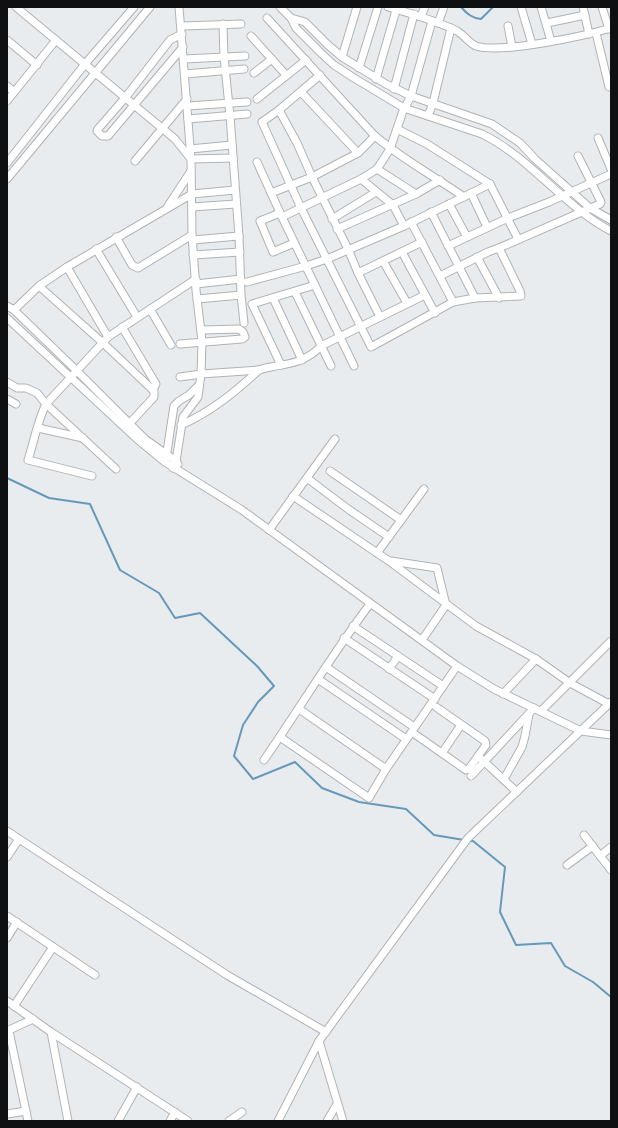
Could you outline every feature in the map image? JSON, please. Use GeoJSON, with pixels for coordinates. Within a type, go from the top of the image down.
{"type":"FeatureCollection","features":[{"type":"Feature","properties":{"kind":"street"},"geometry":{"type":"LineString","coordinates":[[16,7],[175,139],[191,159]]}},
{"type":"Feature","properties":{"kind":"street"},"geometry":{"type":"LineString","coordinates":[[7,163],[86,64],[134,7]]}},
{"type":"Feature","properties":{"kind":"street"},"geometry":{"type":"LineString","coordinates":[[7,179],[150,7]]}},
{"type":"Feature","properties":{"kind":"street"},"geometry":{"type":"LineString","coordinates":[[174,464],[181,425],[185,414],[198,397],[201,374],[202,341],[192,238],[191,159],[182,26],[179,7]]}},
{"type":"Feature","properties":{"kind":"street"},"geometry":{"type":"LineString","coordinates":[[280,7],[291,18],[296,28],[334,65],[402,112],[428,116],[482,134],[493,140],[515,154],[580,212],[594,222],[611,231]]}},
{"type":"Feature","properties":{"kind":"street"},"geometry":{"type":"LineString","coordinates":[[342,57],[357,7]]}},
{"type":"Feature","properties":{"kind":"street"},"geometry":{"type":"LineString","coordinates":[[358,68],[378,7]]}},
{"type":"Feature","properties":{"kind":"street"},"geometry":{"type":"LineString","coordinates":[[388,7],[418,15],[451,28],[459,32],[474,45],[484,48],[512,47],[532,44],[610,29],[602,7]]}},
{"type":"Feature","properties":{"kind":"street"},"geometry":{"type":"LineString","coordinates":[[394,88],[418,15],[425,7]]}},
{"type":"Feature","properties":{"kind":"street"},"geometry":{"type":"LineString","coordinates":[[294,243],[273,252],[260,221],[301,208],[377,169],[390,149],[402,112],[411,96],[435,22],[444,7]]}},
{"type":"Feature","properties":{"kind":"street"},"geometry":{"type":"LineString","coordinates":[[520,7],[532,44]]}},
{"type":"Feature","properties":{"kind":"street"},"geometry":{"type":"LineString","coordinates":[[541,7],[547,23],[551,41]]}},
{"type":"Feature","properties":{"kind":"street"},"geometry":{"type":"LineString","coordinates":[[582,7],[593,33],[609,87],[611,86]]}},
{"type":"Feature","properties":{"kind":"street"},"geometry":{"type":"LineString","coordinates":[[376,79],[396,8]]}},
{"type":"Feature","properties":{"kind":"street"},"geometry":{"type":"LineString","coordinates":[[547,23],[585,15]]}},
{"type":"Feature","properties":{"kind":"street"},"geometry":{"type":"LineString","coordinates":[[268,18],[375,136],[390,149],[464,196]]}},
{"type":"Feature","properties":{"kind":"street"},"geometry":{"type":"LineString","coordinates":[[291,18],[305,22],[326,44],[342,57],[376,79],[411,96],[492,124],[520,143],[535,159],[563,182],[590,208],[611,220]]}},
{"type":"Feature","properties":{"kind":"street"},"geometry":{"type":"LineString","coordinates":[[223,24],[224,57],[236,204],[244,281],[242,295],[244,323]]}},
{"type":"Feature","properties":{"kind":"street"},"geometry":{"type":"LineString","coordinates":[[182,26],[241,24]]}},
{"type":"Feature","properties":{"kind":"street"},"geometry":{"type":"LineString","coordinates":[[508,26],[512,47]]}},
{"type":"Feature","properties":{"kind":"street"},"geometry":{"type":"LineString","coordinates":[[428,116],[433,103],[451,28]]}},
{"type":"Feature","properties":{"kind":"street"},"geometry":{"type":"LineString","coordinates":[[182,34],[170,40],[98,129],[97,131],[99,134],[102,136],[108,136],[183,47]]}},
{"type":"Feature","properties":{"kind":"street"},"geometry":{"type":"LineString","coordinates":[[251,36],[286,75]]}},
{"type":"Feature","properties":{"kind":"street"},"geometry":{"type":"LineString","coordinates":[[7,40],[36,65]]}},
{"type":"Feature","properties":{"kind":"street"},"geometry":{"type":"LineString","coordinates":[[7,101],[56,40]]}},
{"type":"Feature","properties":{"kind":"street"},"geometry":{"type":"LineString","coordinates":[[184,59],[245,56]]}},
{"type":"Feature","properties":{"kind":"street"},"geometry":{"type":"LineString","coordinates":[[254,73],[272,59]]}},
{"type":"Feature","properties":{"kind":"street"},"geometry":{"type":"LineString","coordinates":[[257,99],[306,60]]}},
{"type":"Feature","properties":{"kind":"street"},"geometry":{"type":"LineString","coordinates":[[185,74],[244,69]]}},
{"type":"Feature","properties":{"kind":"street"},"geometry":{"type":"LineString","coordinates":[[320,75],[279,110],[262,122],[301,208],[372,347],[453,302],[475,298],[521,296],[499,248]]}},
{"type":"Feature","properties":{"kind":"street"},"geometry":{"type":"LineString","coordinates":[[7,86],[14,92]]}},
{"type":"Feature","properties":{"kind":"street"},"geometry":{"type":"LineString","coordinates":[[301,92],[358,153]]}},
{"type":"Feature","properties":{"kind":"street"},"geometry":{"type":"LineString","coordinates":[[135,161],[162,128],[187,102],[247,102]]}},
{"type":"Feature","properties":{"kind":"street"},"geometry":{"type":"LineString","coordinates":[[279,110],[297,143],[312,178],[380,317]]}},
{"type":"Feature","properties":{"kind":"street"},"geometry":{"type":"LineString","coordinates":[[188,119],[247,114]]}},
{"type":"Feature","properties":{"kind":"street"},"geometry":{"type":"LineString","coordinates":[[397,129],[427,144],[490,184],[518,239]]}},
{"type":"Feature","properties":{"kind":"street"},"geometry":{"type":"LineString","coordinates":[[271,193],[312,178],[358,153],[375,136]]}},
{"type":"Feature","properties":{"kind":"street"},"geometry":{"type":"LineString","coordinates":[[598,138],[611,169]]}},
{"type":"Feature","properties":{"kind":"street"},"geometry":{"type":"LineString","coordinates":[[190,149],[232,145]]}},
{"type":"Feature","properties":{"kind":"street"},"geometry":{"type":"LineString","coordinates":[[440,276],[477,257],[601,202],[578,156]]}},
{"type":"Feature","properties":{"kind":"street"},"geometry":{"type":"LineString","coordinates":[[191,159],[233,158]]}},
{"type":"Feature","properties":{"kind":"street"},"geometry":{"type":"LineString","coordinates":[[257,162],[294,243],[354,366]]}},
{"type":"Feature","properties":{"kind":"street"},"geometry":{"type":"LineString","coordinates":[[377,169],[416,194]]}},
{"type":"Feature","properties":{"kind":"street"},"geometry":{"type":"LineString","coordinates":[[166,208],[191,171]]}},
{"type":"Feature","properties":{"kind":"street"},"geometry":{"type":"LineString","coordinates":[[448,246],[508,218],[611,174]]}},
{"type":"Feature","properties":{"kind":"street"},"geometry":{"type":"LineString","coordinates":[[360,179],[393,205],[404,226]]}},
{"type":"Feature","properties":{"kind":"street"},"geometry":{"type":"LineString","coordinates":[[337,229],[393,205],[440,180]]}},
{"type":"Feature","properties":{"kind":"street"},"geometry":{"type":"LineString","coordinates":[[92,476],[28,460],[40,417],[46,404],[105,340],[122,327],[150,308],[196,281],[244,281],[306,266],[327,259],[404,226],[490,184]]}},
{"type":"Feature","properties":{"kind":"street"},"geometry":{"type":"LineString","coordinates":[[14,310],[39,286],[67,267],[166,208],[192,194],[235,190]]}},
{"type":"Feature","properties":{"kind":"street"},"geometry":{"type":"LineString","coordinates":[[332,219],[376,192]]}},
{"type":"Feature","properties":{"kind":"street"},"geometry":{"type":"LineString","coordinates":[[471,193],[487,228]]}},
{"type":"Feature","properties":{"kind":"street"},"geometry":{"type":"LineString","coordinates":[[192,207],[236,204]]}},
{"type":"Feature","properties":{"kind":"street"},"geometry":{"type":"LineString","coordinates":[[449,204],[467,237]]}},
{"type":"Feature","properties":{"kind":"street"},"geometry":{"type":"LineString","coordinates":[[431,212],[475,298]]}},
{"type":"Feature","properties":{"kind":"street"},"geometry":{"type":"LineString","coordinates":[[412,222],[453,302]]}},
{"type":"Feature","properties":{"kind":"street"},"geometry":{"type":"LineString","coordinates":[[116,237],[132,265],[138,268],[192,238],[239,236]]}},
{"type":"Feature","properties":{"kind":"street"},"geometry":{"type":"LineString","coordinates":[[358,273],[422,242]]}},
{"type":"Feature","properties":{"kind":"street"},"geometry":{"type":"LineString","coordinates":[[96,250],[137,317]]}},
{"type":"Feature","properties":{"kind":"street"},"geometry":{"type":"LineString","coordinates":[[194,255],[240,252]]}},
{"type":"Feature","properties":{"kind":"street"},"geometry":{"type":"LineString","coordinates":[[402,252],[435,313]]}},
{"type":"Feature","properties":{"kind":"street"},"geometry":{"type":"LineString","coordinates":[[477,257],[499,298]]}},
{"type":"Feature","properties":{"kind":"street"},"geometry":{"type":"LineString","coordinates":[[383,261],[407,303]]}},
{"type":"Feature","properties":{"kind":"street"},"geometry":{"type":"LineString","coordinates":[[67,267],[105,340]]}},
{"type":"Feature","properties":{"kind":"street"},"geometry":{"type":"LineString","coordinates":[[281,365],[252,304],[315,285]]}},
{"type":"Feature","properties":{"kind":"street"},"geometry":{"type":"LineString","coordinates":[[39,286],[105,340],[153,390],[155,394],[154,397],[129,424]]}},
{"type":"Feature","properties":{"kind":"street"},"geometry":{"type":"LineString","coordinates":[[295,292],[331,366]]}},
{"type":"Feature","properties":{"kind":"street"},"geometry":{"type":"LineString","coordinates":[[197,299],[242,295]]}},
{"type":"Feature","properties":{"kind":"street"},"geometry":{"type":"LineString","coordinates":[[181,425],[207,412],[227,398],[259,370],[265,367],[302,360],[314,354],[321,346],[425,295]]}},
{"type":"Feature","properties":{"kind":"street"},"geometry":{"type":"LineString","coordinates":[[273,298],[302,360]]}},
{"type":"Feature","properties":{"kind":"street"},"geometry":{"type":"LineString","coordinates":[[7,306],[14,310],[129,424],[166,458]]}},
{"type":"Feature","properties":{"kind":"street"},"geometry":{"type":"LineString","coordinates":[[150,308],[171,345]]}},
{"type":"Feature","properties":{"kind":"street"},"geometry":{"type":"LineString","coordinates":[[7,318],[137,439],[166,458],[183,473],[242,510],[457,666],[494,689],[535,711],[581,731],[611,735]]}},
{"type":"Feature","properties":{"kind":"street"},"geometry":{"type":"LineString","coordinates":[[122,327],[156,384],[153,390]]}},
{"type":"Feature","properties":{"kind":"street"},"geometry":{"type":"LineString","coordinates":[[180,344],[202,341],[242,339],[245,337],[243,332],[239,329],[201,330]]}},
{"type":"Feature","properties":{"kind":"street"},"geometry":{"type":"LineString","coordinates":[[180,377],[259,370]]}},
{"type":"Feature","properties":{"kind":"street"},"geometry":{"type":"LineString","coordinates":[[7,382],[17,388],[26,388],[37,393],[46,404],[116,469]]}},
{"type":"Feature","properties":{"kind":"street"},"geometry":{"type":"LineString","coordinates":[[166,458],[176,404],[189,395],[199,385]]}},
{"type":"Feature","properties":{"kind":"street"},"geometry":{"type":"LineString","coordinates":[[7,399],[16,404]]}},
{"type":"Feature","properties":{"kind":"street"},"geometry":{"type":"LineString","coordinates":[[174,410],[180,419],[181,425]]}},
{"type":"Feature","properties":{"kind":"street"},"geometry":{"type":"LineString","coordinates":[[38,428],[83,438]]}},
{"type":"Feature","properties":{"kind":"street"},"geometry":{"type":"LineString","coordinates":[[269,530],[335,438]]}},
{"type":"Feature","properties":{"kind":"street"},"geometry":{"type":"LineString","coordinates":[[330,471],[401,520]]}},
{"type":"Feature","properties":{"kind":"street"},"geometry":{"type":"LineString","coordinates":[[307,478],[348,509],[389,537]]}},
{"type":"Feature","properties":{"kind":"street"},"geometry":{"type":"LineString","coordinates":[[377,553],[424,489]]}},
{"type":"Feature","properties":{"kind":"street"},"geometry":{"type":"LineString","coordinates":[[278,1121],[319,1041],[466,840],[610,703],[570,683],[536,659],[476,626],[389,561],[293,496]]}},
{"type":"Feature","properties":{"kind":"street"},"geometry":{"type":"LineString","coordinates":[[389,561],[437,568],[446,604],[422,640]]}},
{"type":"Feature","properties":{"kind":"street"},"geometry":{"type":"LineString","coordinates":[[264,760],[299,709],[344,638],[370,604]]}},
{"type":"Feature","properties":{"kind":"street"},"geometry":{"type":"LineString","coordinates":[[353,626],[443,686]]}},
{"type":"Feature","properties":{"kind":"street"},"geometry":{"type":"LineString","coordinates":[[344,638],[435,699]]}},
{"type":"Feature","properties":{"kind":"street"},"geometry":{"type":"LineString","coordinates":[[471,776],[535,711],[570,683],[611,641]]}},
{"type":"Feature","properties":{"kind":"street"},"geometry":{"type":"LineString","coordinates":[[389,668],[398,656]]}},
{"type":"Feature","properties":{"kind":"street"},"geometry":{"type":"LineString","coordinates":[[503,694],[536,659]]}},
{"type":"Feature","properties":{"kind":"street"},"geometry":{"type":"LineString","coordinates":[[280,737],[369,798],[414,727],[457,666]]}},
{"type":"Feature","properties":{"kind":"street"},"geometry":{"type":"LineString","coordinates":[[326,667],[414,727]]}},
{"type":"Feature","properties":{"kind":"street"},"geometry":{"type":"LineString","coordinates":[[318,679],[406,739]]}},
{"type":"Feature","properties":{"kind":"street"},"geometry":{"type":"LineString","coordinates":[[361,708],[369,696]]}},
{"type":"Feature","properties":{"kind":"street"},"geometry":{"type":"LineString","coordinates":[[416,734],[466,770],[478,756],[486,743],[436,707]]}},
{"type":"Feature","properties":{"kind":"street"},"geometry":{"type":"LineString","coordinates":[[299,709],[386,769]]}},
{"type":"Feature","properties":{"kind":"street"},"geometry":{"type":"LineString","coordinates":[[504,779],[522,747],[535,711]]}},
{"type":"Feature","properties":{"kind":"street"},"geometry":{"type":"LineString","coordinates":[[442,752],[461,724]]}},
{"type":"Feature","properties":{"kind":"street"},"geometry":{"type":"LineString","coordinates":[[478,756],[517,792]]}},
{"type":"Feature","properties":{"kind":"street"},"geometry":{"type":"LineString","coordinates":[[7,831],[227,975],[326,1032]]}},
{"type":"Feature","properties":{"kind":"street"},"geometry":{"type":"LineString","coordinates":[[584,835],[611,870]]}},
{"type":"Feature","properties":{"kind":"street"},"geometry":{"type":"LineString","coordinates":[[7,857],[19,839]]}},
{"type":"Feature","properties":{"kind":"street"},"geometry":{"type":"LineString","coordinates":[[567,865],[593,846]]}},
{"type":"Feature","properties":{"kind":"street"},"geometry":{"type":"LineString","coordinates":[[600,856],[611,847]]}},
{"type":"Feature","properties":{"kind":"street"},"geometry":{"type":"LineString","coordinates":[[7,916],[95,974]]}},
{"type":"Feature","properties":{"kind":"street"},"geometry":{"type":"LineString","coordinates":[[7,938],[17,922]]}},
{"type":"Feature","properties":{"kind":"street"},"geometry":{"type":"LineString","coordinates":[[14,1006],[53,947]]}},
{"type":"Feature","properties":{"kind":"street"},"geometry":{"type":"LineString","coordinates":[[7,1001],[51,1032],[188,1121]]}},
{"type":"Feature","properties":{"kind":"street"},"geometry":{"type":"LineString","coordinates":[[28,1121],[8,1031],[33,1019]]}},
{"type":"Feature","properties":{"kind":"street"},"geometry":{"type":"LineString","coordinates":[[51,1032],[68,1121]]}},
{"type":"Feature","properties":{"kind":"street"},"geometry":{"type":"LineString","coordinates":[[319,1041],[343,1121]]}},
{"type":"Feature","properties":{"kind":"street"},"geometry":{"type":"LineString","coordinates":[[118,1121],[137,1087]]}},
{"type":"Feature","properties":{"kind":"street"},"geometry":{"type":"LineString","coordinates":[[327,1121],[337,1104]]}},
{"type":"Feature","properties":{"kind":"street"},"geometry":{"type":"LineString","coordinates":[[7,1114],[26,1111]]}},
{"type":"Feature","properties":{"kind":"street"},"geometry":{"type":"LineString","coordinates":[[170,1121],[175,1112]]}},
{"type":"Feature","properties":{"kind":"street"},"geometry":{"type":"LineString","coordinates":[[229,1121],[242,1112]]}},
{"type":"Feature","properties":{"kind":"waterway"},"geometry":{"type":"LineString","coordinates":[[461,7],[465,12],[475,18],[481,19],[493,7]]}},
{"type":"Feature","properties":{"kind":"waterway"},"geometry":{"type":"LineString","coordinates":[[7,478],[49,498],[90,504],[120,570],[159,593],[175,618],[200,613],[257,666],[274,686],[258,702],[243,725],[234,756],[253,779],[295,762],[322,788],[359,802],[406,809],[434,835],[464,840]]}},
{"type":"Feature","properties":{"kind":"waterway"},"geometry":{"type":"LineString","coordinates":[[468,841],[473,841],[505,867],[500,912],[516,945],[551,943],[565,966],[593,982],[611,997]]}}]}
